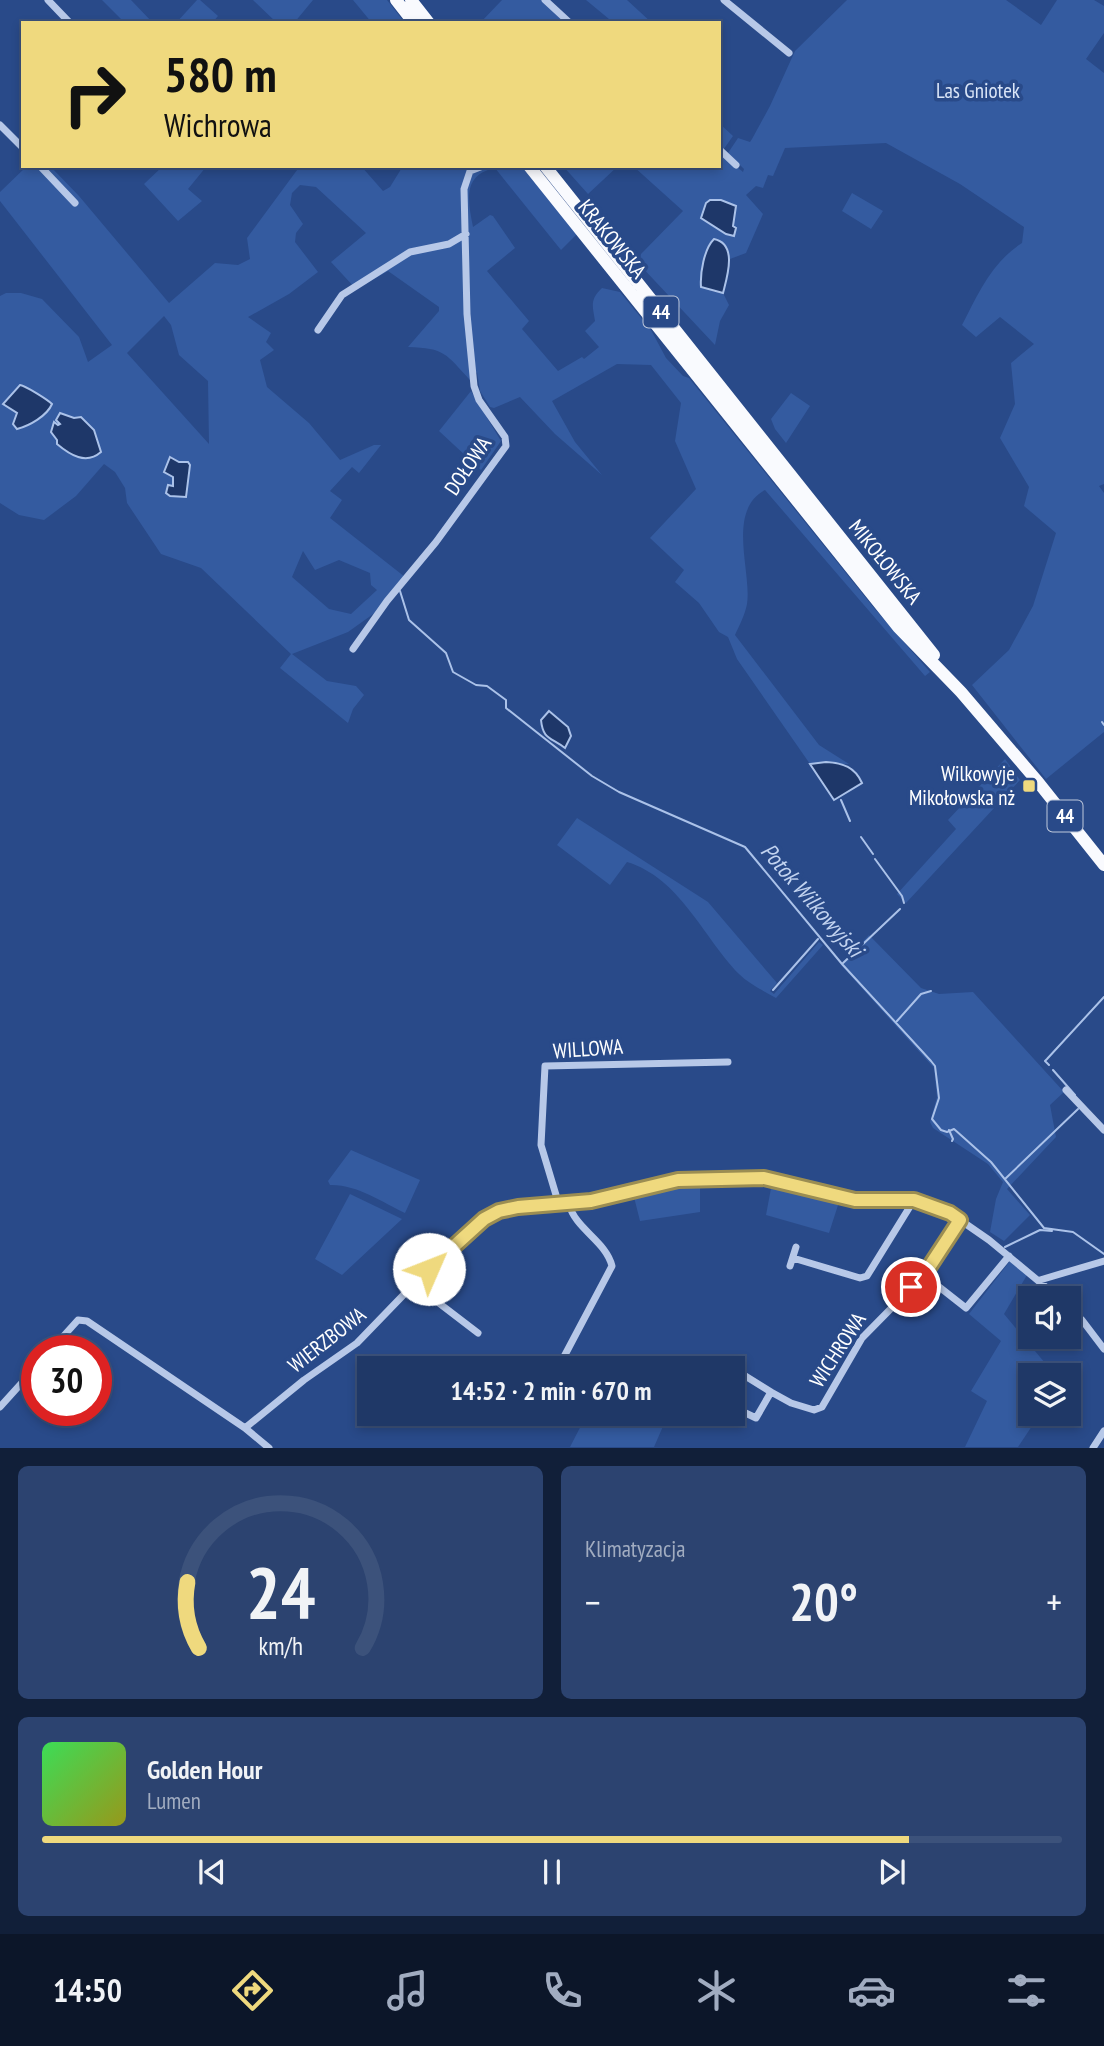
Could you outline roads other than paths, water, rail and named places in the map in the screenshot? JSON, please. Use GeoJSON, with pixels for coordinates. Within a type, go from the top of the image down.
{"type":"FeatureCollection","features":[{"type":"Feature","properties":{"kind":"main road"},"geometry":{"type":"LineString","coordinates":[[396,0],[412,21]]}},
{"type":"Feature","properties":{"kind":"main road"},"geometry":{"type":"LineString","coordinates":[[411,0],[427,21]]}},
{"type":"Feature","properties":{"kind":"main road","name":"KRAKOWSKA"},"geometry":{"type":"LineString","coordinates":[[531,168],[773,462]]}},
{"type":"Feature","properties":{"kind":"main road","name":"KRAKOWSKA"},"geometry":{"type":"LineString","coordinates":[[547,168],[773,462]]}},
{"type":"Feature","properties":{"kind":"main road","name":"MIKOŁOWSKA"},"geometry":{"type":"LineString","coordinates":[[773,462],[898,627],[961,692],[1104,865]]}},
{"type":"Feature","properties":{"kind":"street"},"geometry":{"type":"LineString","coordinates":[[48,0],[68,21]]}},
{"type":"Feature","properties":{"kind":"street"},"geometry":{"type":"LineString","coordinates":[[545,0],[568,21]]}},
{"type":"Feature","properties":{"kind":"street"},"geometry":{"type":"LineString","coordinates":[[724,0],[789,52]]}},
{"type":"Feature","properties":{"kind":"street"},"geometry":{"type":"LineString","coordinates":[[0,125],[21,146]]}},
{"type":"Feature","properties":{"kind":"street"},"geometry":{"type":"LineString","coordinates":[[721,151],[736,165]]}},
{"type":"Feature","properties":{"kind":"street"},"geometry":{"type":"LineString","coordinates":[[42,168],[75,202]]}},
{"type":"Feature","properties":{"kind":"street","name":"DOŁOWA"},"geometry":{"type":"LineString","coordinates":[[353,649],[506,446],[505,437],[479,400],[474,386],[467,314],[464,190],[470,171],[478,168]]}},
{"type":"Feature","properties":{"kind":"street"},"geometry":{"type":"LineString","coordinates":[[318,330],[342,295],[410,252],[449,244],[466,234]]}},
{"type":"Feature","properties":{"kind":"street","name":"WILLOWA"},"geometry":{"type":"LineString","coordinates":[[559,1205],[541,1144],[545,1066],[728,1062]]}},
{"type":"Feature","properties":{"kind":"street"},"geometry":{"type":"LineString","coordinates":[[1066,1090],[1104,1130]]}},
{"type":"Feature","properties":{"kind":"street","name":"WIERZBOWA"},"geometry":{"type":"LineString","coordinates":[[245,1428],[303,1380],[357,1343],[414,1284],[484,1219],[499,1211],[518,1207],[591,1201],[678,1180],[764,1178],[855,1200],[914,1200],[950,1213],[1046,1286]]}},
{"type":"Feature","properties":{"kind":"street"},"geometry":{"type":"LineString","coordinates":[[793,1258],[860,1278],[867,1276],[914,1200]]}},
{"type":"Feature","properties":{"kind":"street"},"geometry":{"type":"LineString","coordinates":[[564,1356],[611,1267],[609,1257],[574,1217],[569,1204]]}},
{"type":"Feature","properties":{"kind":"street","name":"WICHROWA"},"geometry":{"type":"LineString","coordinates":[[745,1376],[791,1403],[814,1410],[822,1407],[862,1338],[924,1275],[960,1220]]}},
{"type":"Feature","properties":{"kind":"street"},"geometry":{"type":"LineString","coordinates":[[790,1266],[796,1247]]}},
{"type":"Feature","properties":{"kind":"street"},"geometry":{"type":"LineString","coordinates":[[924,1275],[966,1308],[1009,1256]]}},
{"type":"Feature","properties":{"kind":"street"},"geometry":{"type":"LineString","coordinates":[[1040,1280],[1104,1261]]}},
{"type":"Feature","properties":{"kind":"street"},"geometry":{"type":"LineString","coordinates":[[414,1284],[478,1333]]}},
{"type":"Feature","properties":{"kind":"street"},"geometry":{"type":"LineString","coordinates":[[1081,1319],[1104,1349]]}},
{"type":"Feature","properties":{"kind":"street"},"geometry":{"type":"LineString","coordinates":[[64,1335],[78,1320],[88,1321],[110,1335]]}},
{"type":"Feature","properties":{"kind":"street"},"geometry":{"type":"LineString","coordinates":[[112,1336],[269,1447]]}},
{"type":"Feature","properties":{"kind":"street"},"geometry":{"type":"LineString","coordinates":[[0,1407],[21,1384]]}},
{"type":"Feature","properties":{"kind":"street"},"geometry":{"type":"LineString","coordinates":[[745,1412],[757,1418],[771,1392]]}},
{"type":"Feature","properties":{"kind":"street"},"geometry":{"type":"LineString","coordinates":[[1093,1447],[1104,1431]]}},
{"type":"Feature","properties":{"kind":"waterway","name":"Potok Wilkowyjski"},"geometry":{"type":"LineString","coordinates":[[400,591],[409,620],[446,653],[453,672],[476,685],[487,686],[506,700],[506,708],[592,776],[619,792],[745,847],[842,964],[935,1066],[939,1098],[932,1119],[941,1130],[947,1132],[954,1129],[991,1162],[1044,1228],[1073,1232],[1104,1254]]}},
{"type":"Feature","properties":{"kind":"waterway"},"geometry":{"type":"LineString","coordinates":[[841,800],[850,821]]}},
{"type":"Feature","properties":{"kind":"waterway"},"geometry":{"type":"LineString","coordinates":[[861,837],[873,854]]}},
{"type":"Feature","properties":{"kind":"waterway"},"geometry":{"type":"LineString","coordinates":[[875,859],[902,896],[904,903]]}},
{"type":"Feature","properties":{"kind":"waterway"},"geometry":{"type":"LineString","coordinates":[[842,964],[900,909]]}},
{"type":"Feature","properties":{"kind":"waterway"},"geometry":{"type":"LineString","coordinates":[[773,990],[818,939]]}},
{"type":"Feature","properties":{"kind":"waterway"},"geometry":{"type":"LineString","coordinates":[[897,1021],[921,994],[931,991]]}},
{"type":"Feature","properties":{"kind":"waterway"},"geometry":{"type":"LineString","coordinates":[[1049,1065],[1045,1061],[1104,997]]}},
{"type":"Feature","properties":{"kind":"waterway"},"geometry":{"type":"LineString","coordinates":[[1053,1070],[1075,1095]]}},
{"type":"Feature","properties":{"kind":"waterway"},"geometry":{"type":"LineString","coordinates":[[1005,1179],[1078,1109]]}},
{"type":"Feature","properties":{"kind":"waterway"},"geometry":{"type":"LineString","coordinates":[[949,1130],[952,1141]]}},
{"type":"Feature","properties":{"kind":"waterway"},"geometry":{"type":"LineString","coordinates":[[1005,1247],[1040,1230],[1052,1231]]}},
{"type":"Feature","properties":{"kind":"place","name":"Wilkowyje Mikołowska nż"},"geometry":{"type":"Point","coordinates":[1029,786]}},
{"type":"Feature","properties":{"kind":"park label","name":"Las Gniotek"},"geometry":{"type":"Point","coordinates":[978,91]}}]}
